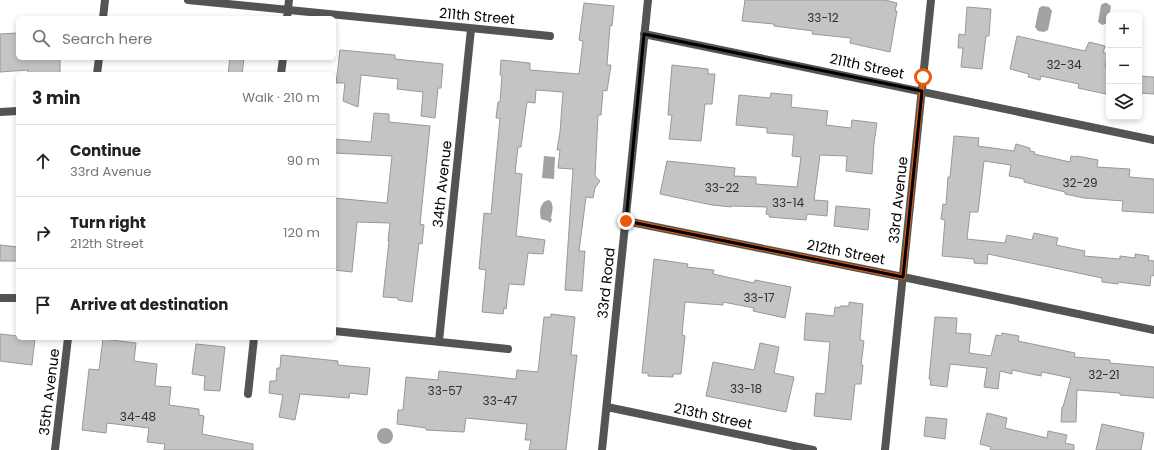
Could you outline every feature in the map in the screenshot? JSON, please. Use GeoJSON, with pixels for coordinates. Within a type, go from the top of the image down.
{"type":"FeatureCollection","features":[{"type":"Feature","properties":{"kind":"street"},"geometry":{"type":"LineString","coordinates":[[103,16],[105,0]]}},
{"type":"Feature","properties":{"kind":"street","name":"211th Street"},"geometry":{"type":"LineString","coordinates":[[188,0],[312,16]]}},
{"type":"Feature","properties":{"kind":"street"},"geometry":{"type":"LineString","coordinates":[[287,14],[289,0]]}},
{"type":"Feature","properties":{"kind":"street","name":"33rd Road"},"geometry":{"type":"LineString","coordinates":[[602,450],[648,0]]}},
{"type":"Feature","properties":{"kind":"street","name":"33rd Avenue"},"geometry":{"type":"LineString","coordinates":[[885,450],[931,0]]}},
{"type":"Feature","properties":{"kind":"street","name":"211th Street"},"geometry":{"type":"LineString","coordinates":[[336,18],[550,36]]}},
{"type":"Feature","properties":{"kind":"street","name":"34th Avenue"},"geometry":{"type":"LineString","coordinates":[[439,341],[471,29]]}},
{"type":"Feature","properties":{"kind":"street","name":"211th Street"},"geometry":{"type":"LineString","coordinates":[[644,34],[1154,140]]}},
{"type":"Feature","properties":{"kind":"street"},"geometry":{"type":"LineString","coordinates":[[97,72],[99,60]]}},
{"type":"Feature","properties":{"kind":"street"},"geometry":{"type":"LineString","coordinates":[[281,72],[283,60]]}},
{"type":"Feature","properties":{"kind":"street"},"geometry":{"type":"LineString","coordinates":[[0,112],[16,111]]}},
{"type":"Feature","properties":{"kind":"street","name":"212th Street"},"geometry":{"type":"LineString","coordinates":[[626,221],[1154,330]]}},
{"type":"Feature","properties":{"kind":"street"},"geometry":{"type":"LineString","coordinates":[[0,298],[16,298]]}},
{"type":"Feature","properties":{"kind":"street"},"geometry":{"type":"LineString","coordinates":[[336,331],[508,349]]}},
{"type":"Feature","properties":{"kind":"street","name":"35th Avenue"},"geometry":{"type":"LineString","coordinates":[[55,450],[68,340]]}},
{"type":"Feature","properties":{"kind":"street"},"geometry":{"type":"LineString","coordinates":[[248,394],[254,340]]}},
{"type":"Feature","properties":{"kind":"street","name":"213th Street"},"geometry":{"type":"LineString","coordinates":[[607,407],[813,450]]}},
{"type":"Feature","properties":{"kind":"highlighted area"},"geometry":{"type":"Polygon","coordinates":[[[644,34],[922,91],[903,277],[626,221],[644,34]]]}},
{"type":"Feature","properties":{"kind":"shaded area"},"geometry":{"type":"Polygon","coordinates":[[[1107,3],[1111,6],[1110,12],[1106,12],[1106,24],[1102,25],[1098,22],[1101,5],[1107,3]]]}},
{"type":"Feature","properties":{"kind":"shaded area"},"geometry":{"type":"Polygon","coordinates":[[[1042,6],[1049,7],[1052,11],[1048,30],[1044,32],[1038,31],[1035,27],[1039,8],[1042,6]]]}},
{"type":"Feature","properties":{"kind":"shaded area"},"geometry":{"type":"Polygon","coordinates":[[[544,156],[555,157],[554,179],[542,178],[544,156]]]}},
{"type":"Feature","properties":{"kind":"shaded area"},"geometry":{"type":"Polygon","coordinates":[[[549,200],[553,206],[552,220],[550,223],[541,219],[540,213],[544,202],[549,200]]]}},
{"type":"Feature","properties":{"kind":"shaded area"},"geometry":{"type":"Polygon","coordinates":[[[382,428],[388,428],[393,433],[391,442],[388,444],[382,444],[377,439],[377,433],[382,428]]]}},
{"type":"Feature","properties":{"kind":"building"},"geometry":{"type":"Polygon","coordinates":[[[745,0],[885,0],[897,3],[890,52],[850,43],[851,38],[812,34],[813,31],[774,26],[774,24],[742,21],[745,0]]]}},
{"type":"Feature","properties":{"kind":"building"},"geometry":{"type":"Polygon","coordinates":[[[584,3],[614,6],[612,26],[610,25],[607,65],[611,65],[607,91],[603,90],[601,115],[598,115],[595,176],[600,181],[595,188],[593,198],[586,197],[579,251],[585,251],[582,291],[565,290],[573,169],[558,168],[560,150],[557,150],[563,92],[536,90],[535,103],[527,102],[521,147],[518,147],[515,173],[522,174],[516,236],[545,240],[543,254],[528,253],[524,285],[509,284],[506,309],[504,308],[503,314],[482,312],[486,270],[479,269],[484,213],[491,214],[500,118],[496,118],[498,102],[500,102],[502,75],[500,75],[501,60],[530,63],[530,70],[579,74],[583,41],[579,40],[584,3]]]}},
{"type":"Feature","properties":{"kind":"building"},"geometry":{"type":"Polygon","coordinates":[[[967,7],[991,9],[989,36],[986,36],[982,69],[961,67],[963,48],[958,48],[959,34],[965,35],[967,7]]]}},
{"type":"Feature","properties":{"kind":"building"},"geometry":{"type":"Polygon","coordinates":[[[16,33],[16,60],[60,60],[60,72],[28,72],[28,70],[0,72],[0,34],[16,33]]]}},
{"type":"Feature","properties":{"kind":"building"},"geometry":{"type":"Polygon","coordinates":[[[1017,36],[1085,51],[1089,42],[1105,46],[1103,53],[1106,53],[1106,94],[1078,88],[1079,84],[1041,76],[1040,80],[1028,77],[1029,74],[1010,69],[1017,36]]]}},
{"type":"Feature","properties":{"kind":"building"},"geometry":{"type":"Polygon","coordinates":[[[340,50],[395,55],[395,59],[443,64],[441,88],[438,88],[435,118],[421,116],[423,92],[397,89],[398,79],[361,75],[358,107],[343,101],[345,83],[336,83],[340,50]]]}},
{"type":"Feature","properties":{"kind":"building"},"geometry":{"type":"Polygon","coordinates":[[[230,60],[244,60],[242,72],[228,72],[230,60]]]}},
{"type":"Feature","properties":{"kind":"building"},"geometry":{"type":"Polygon","coordinates":[[[672,65],[708,69],[708,74],[715,74],[712,104],[705,104],[701,141],[669,139],[672,115],[668,115],[672,65]]]}},
{"type":"Feature","properties":{"kind":"building"},"geometry":{"type":"Polygon","coordinates":[[[1142,76],[1154,77],[1154,94],[1142,93],[1142,76]]]}},
{"type":"Feature","properties":{"kind":"building"},"geometry":{"type":"Polygon","coordinates":[[[771,93],[792,95],[791,107],[828,111],[826,125],[851,128],[852,120],[877,123],[872,174],[846,171],[847,156],[820,155],[814,200],[828,201],[827,216],[807,214],[806,220],[769,217],[770,215],[766,214],[767,207],[731,207],[712,205],[660,194],[667,161],[735,168],[734,176],[756,177],[756,184],[797,187],[801,157],[792,156],[794,135],[767,133],[767,128],[736,125],[739,95],[770,98],[771,93]]]}},
{"type":"Feature","properties":{"kind":"building"},"geometry":{"type":"Polygon","coordinates":[[[374,113],[389,114],[389,122],[430,126],[420,224],[424,225],[422,244],[419,243],[412,302],[398,300],[398,298],[383,297],[390,223],[357,222],[352,272],[336,270],[336,198],[387,203],[392,156],[336,153],[336,139],[371,142],[374,113]]]}},
{"type":"Feature","properties":{"kind":"building"},"geometry":{"type":"Polygon","coordinates":[[[954,136],[979,138],[978,146],[1014,151],[1016,144],[1030,148],[1030,151],[1035,152],[1034,154],[1070,162],[1071,156],[1098,160],[1097,167],[1130,169],[1129,177],[1154,179],[1154,213],[1122,211],[1123,201],[1084,198],[1065,194],[1065,192],[1024,182],[1024,179],[1009,176],[1011,165],[984,161],[978,212],[970,212],[967,239],[1005,243],[1007,235],[1032,240],[1034,233],[1058,238],[1056,245],[1085,251],[1084,256],[1120,259],[1120,256],[1135,258],[1135,254],[1149,256],[1148,260],[1154,261],[1154,276],[1151,275],[1150,286],[1118,282],[1118,284],[1102,282],[1102,278],[988,254],[987,264],[974,263],[974,259],[942,256],[945,220],[941,219],[943,204],[946,205],[948,177],[950,177],[954,136]]]}},
{"type":"Feature","properties":{"kind":"building"},"geometry":{"type":"Polygon","coordinates":[[[836,206],[870,209],[868,230],[834,226],[836,206]]]}},
{"type":"Feature","properties":{"kind":"building"},"geometry":{"type":"Polygon","coordinates":[[[0,245],[16,247],[16,261],[0,261],[0,245]]]}},
{"type":"Feature","properties":{"kind":"building"},"geometry":{"type":"Polygon","coordinates":[[[654,259],[688,264],[687,267],[714,270],[713,274],[754,283],[755,280],[791,287],[785,318],[753,311],[754,308],[723,302],[723,305],[685,302],[682,335],[685,336],[681,374],[673,374],[673,377],[648,376],[648,373],[642,373],[654,259]]]}},
{"type":"Feature","properties":{"kind":"building"},"geometry":{"type":"Polygon","coordinates":[[[849,302],[863,304],[860,340],[864,341],[861,365],[863,365],[861,384],[855,384],[851,420],[814,416],[816,393],[825,394],[830,342],[804,340],[806,313],[834,316],[835,307],[840,308],[840,306],[849,306],[849,302]]]}},
{"type":"Feature","properties":{"kind":"building"},"geometry":{"type":"Polygon","coordinates":[[[551,314],[575,317],[571,355],[577,355],[566,450],[529,450],[531,440],[525,440],[527,424],[466,418],[464,432],[426,430],[426,428],[397,424],[398,410],[403,410],[406,377],[438,380],[439,371],[516,379],[517,370],[538,372],[544,317],[551,317],[551,314]]]}},
{"type":"Feature","properties":{"kind":"building"},"geometry":{"type":"Polygon","coordinates":[[[935,317],[957,318],[956,333],[971,334],[969,353],[991,356],[996,335],[1001,336],[1002,333],[1019,336],[1018,341],[1075,353],[1074,357],[1110,360],[1110,363],[1154,367],[1154,398],[1120,395],[1120,393],[1077,390],[1076,422],[1061,422],[1062,407],[1071,378],[1042,372],[1041,376],[1012,370],[1012,374],[1000,371],[998,389],[984,387],[987,368],[950,364],[947,387],[930,385],[931,379],[929,379],[935,317]]]}},
{"type":"Feature","properties":{"kind":"building"},"geometry":{"type":"Polygon","coordinates":[[[0,334],[16,336],[16,340],[35,340],[32,365],[0,361],[0,334]]]}},
{"type":"Feature","properties":{"kind":"building"},"geometry":{"type":"Polygon","coordinates":[[[103,340],[136,343],[134,361],[157,364],[155,386],[171,387],[169,405],[199,409],[199,415],[204,416],[202,434],[253,444],[253,450],[164,450],[165,444],[147,442],[149,428],[107,423],[106,433],[82,430],[89,369],[99,370],[103,340]]]}},
{"type":"Feature","properties":{"kind":"building"},"geometry":{"type":"Polygon","coordinates":[[[760,343],[779,347],[774,373],[794,377],[786,412],[706,396],[713,362],[754,370],[760,343]]]}},
{"type":"Feature","properties":{"kind":"building"},"geometry":{"type":"Polygon","coordinates":[[[196,344],[225,347],[220,391],[204,390],[205,376],[192,374],[196,344]]]}},
{"type":"Feature","properties":{"kind":"building"},"geometry":{"type":"Polygon","coordinates":[[[281,355],[338,361],[338,365],[370,368],[367,395],[350,393],[349,398],[300,394],[295,420],[279,417],[283,395],[269,393],[270,381],[276,381],[277,368],[280,368],[281,355]]]}},
{"type":"Feature","properties":{"kind":"building"},"geometry":{"type":"Polygon","coordinates":[[[987,413],[1007,418],[1005,428],[1047,438],[1048,431],[1067,435],[1065,443],[1074,445],[1074,450],[990,450],[991,447],[980,444],[987,413]]]}},
{"type":"Feature","properties":{"kind":"building"},"geometry":{"type":"Polygon","coordinates":[[[926,417],[947,419],[945,439],[924,436],[926,417]]]}},
{"type":"Feature","properties":{"kind":"building"},"geometry":{"type":"Polygon","coordinates":[[[1102,424],[1144,433],[1141,450],[1096,450],[1102,424]]]}},
{"type":"Feature","properties":{"kind":"route"},"geometry":{"type":"LineString","coordinates":[[626,221],[903,277],[923,77]]}}]}
